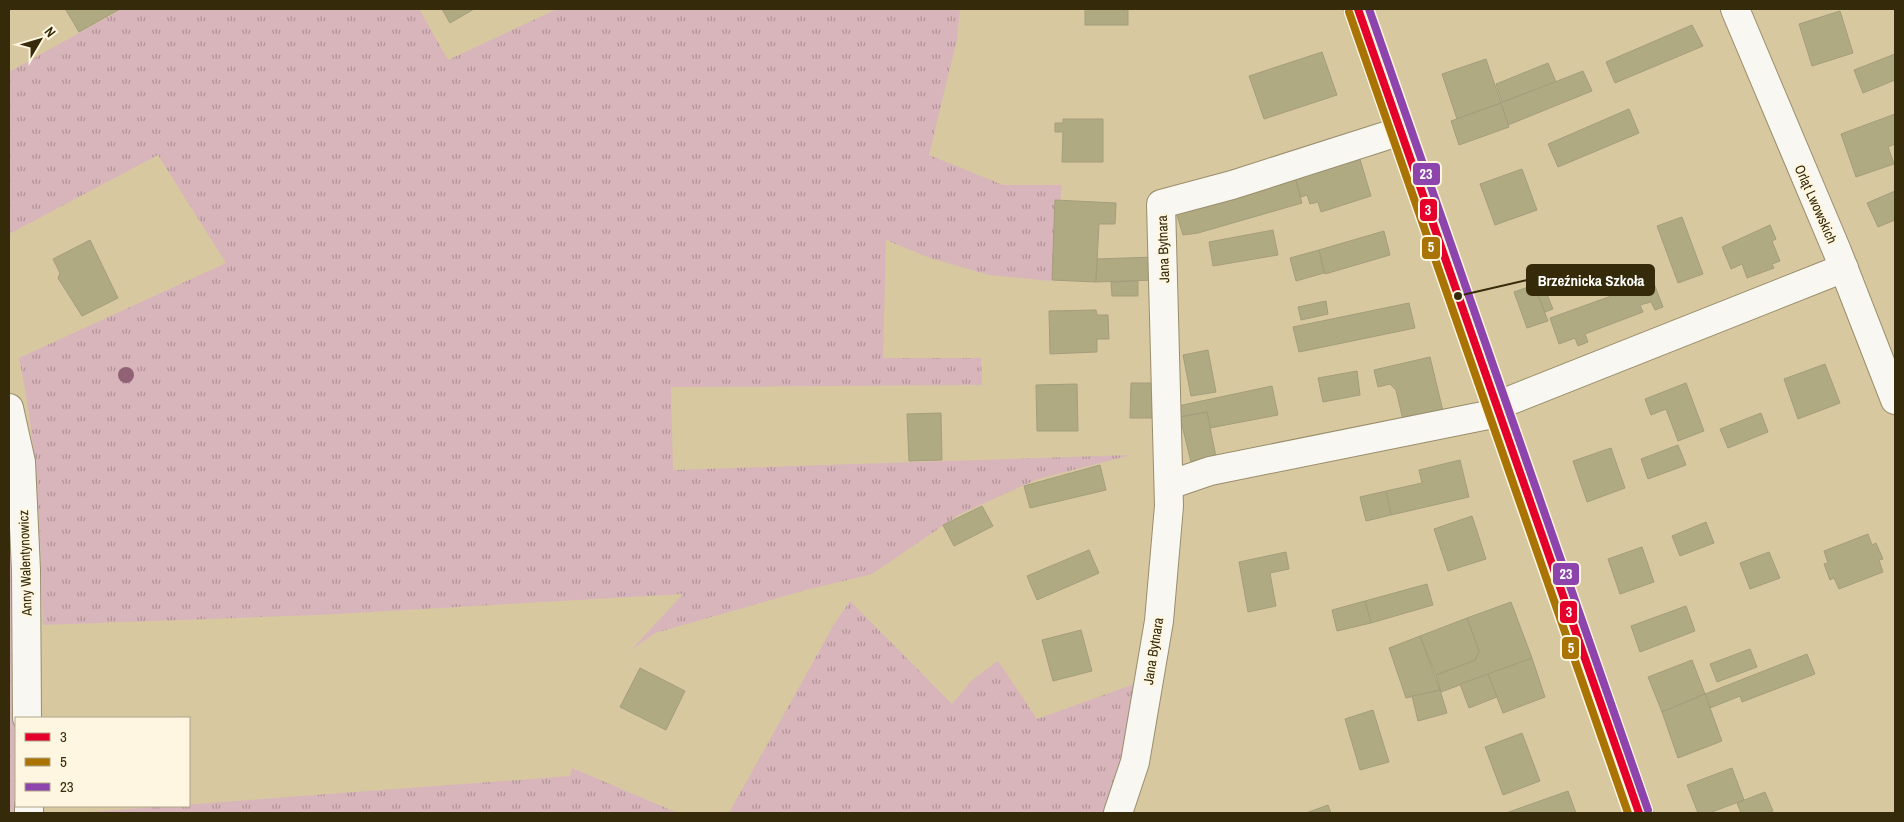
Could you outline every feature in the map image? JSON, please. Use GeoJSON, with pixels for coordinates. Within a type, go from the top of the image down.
{"type":"FeatureCollection","features":[{"type":"Feature","properties":{"kind":"main road"},"geometry":{"type":"LineString","coordinates":[[1358,9],[1639,813]]}},
{"type":"Feature","properties":{"kind":"street","name":"Orląt Lwowskich"},"geometry":{"type":"LineString","coordinates":[[1735,9],[1844,268],[1895,400]]}},
{"type":"Feature","properties":{"kind":"street","name":"Jana Bytnara"},"geometry":{"type":"LineString","coordinates":[[1118,813],[1135,762],[1159,621],[1169,485],[1161,204],[1232,185],[1401,131]]}},
{"type":"Feature","properties":{"kind":"street"},"geometry":{"type":"LineString","coordinates":[[1169,485],[1210,471],[1497,409],[1844,268]]}},
{"type":"Feature","properties":{"kind":"street","name":"Anny Walentynowicz"},"geometry":{"type":"LineString","coordinates":[[9,408],[21,462],[26,570],[27,717]]}},
{"type":"Feature","properties":{"kind":"green space"},"geometry":{"type":"Polygon","coordinates":[[[122,9],[419,9],[448,60],[557,9],[960,9],[957,39],[929,155],[1003,185],[1062,185],[1051,281],[989,275],[930,258],[886,240],[883,358],[981,358],[982,385],[671,387],[673,470],[1131,455],[1038,479],[960,514],[872,574],[806,590],[655,633],[631,650],[683,594],[318,615],[43,625],[37,491],[30,424],[19,358],[226,263],[158,155],[9,234],[9,72],[122,9]]]}},
{"type":"Feature","properties":{"kind":"green space"},"geometry":{"type":"Polygon","coordinates":[[[9,445],[12,462],[15,807],[19,811],[10,813],[9,445]]]}},
{"type":"Feature","properties":{"kind":"green space"},"geometry":{"type":"Polygon","coordinates":[[[850,601],[952,704],[972,680],[998,661],[1037,719],[1137,683],[1128,739],[1108,813],[729,813],[833,626],[850,601]]]}},
{"type":"Feature","properties":{"kind":"green space"},"geometry":{"type":"Polygon","coordinates":[[[572,768],[678,813],[75,813],[155,807],[190,807],[190,804],[570,776],[572,768]]]}},
{"type":"Feature","properties":{"kind":"building"},"geometry":{"type":"Polygon","coordinates":[[[120,9],[79,32],[66,10],[120,9]]]}},
{"type":"Feature","properties":{"kind":"building"},"geometry":{"type":"Polygon","coordinates":[[[442,9],[474,9],[450,23],[442,9]]]}},
{"type":"Feature","properties":{"kind":"building"},"geometry":{"type":"Polygon","coordinates":[[[1085,9],[1128,9],[1128,25],[1085,25],[1085,9]]]}},
{"type":"Feature","properties":{"kind":"building"},"geometry":{"type":"Polygon","coordinates":[[[1840,11],[1853,53],[1812,66],[1799,24],[1840,11]]]}},
{"type":"Feature","properties":{"kind":"building"},"geometry":{"type":"Polygon","coordinates":[[[1692,25],[1703,46],[1615,83],[1606,62],[1692,25]]]}},
{"type":"Feature","properties":{"kind":"building"},"geometry":{"type":"Polygon","coordinates":[[[1322,52],[1337,95],[1264,119],[1249,76],[1322,52]]]}},
{"type":"Feature","properties":{"kind":"building"},"geometry":{"type":"Polygon","coordinates":[[[1895,54],[1895,80],[1863,93],[1854,70],[1895,54]]]}},
{"type":"Feature","properties":{"kind":"building"},"geometry":{"type":"Polygon","coordinates":[[[1486,59],[1501,103],[1457,119],[1442,74],[1486,59]]]}},
{"type":"Feature","properties":{"kind":"building"},"geometry":{"type":"Polygon","coordinates":[[[1548,63],[1556,82],[1502,102],[1496,84],[1548,63]]]}},
{"type":"Feature","properties":{"kind":"building"},"geometry":{"type":"Polygon","coordinates":[[[1583,71],[1592,91],[1508,125],[1501,103],[1583,71]]]}},
{"type":"Feature","properties":{"kind":"building"},"geometry":{"type":"Polygon","coordinates":[[[1501,103],[1509,127],[1459,145],[1451,121],[1501,103]]]}},
{"type":"Feature","properties":{"kind":"building"},"geometry":{"type":"Polygon","coordinates":[[[1629,109],[1639,133],[1558,167],[1548,144],[1629,109]]]}},
{"type":"Feature","properties":{"kind":"building"},"geometry":{"type":"Polygon","coordinates":[[[1895,114],[1895,144],[1888,147],[1894,164],[1856,177],[1841,134],[1895,114]]]}},
{"type":"Feature","properties":{"kind":"building"},"geometry":{"type":"Polygon","coordinates":[[[1063,119],[1103,119],[1103,162],[1062,162],[1063,132],[1055,132],[1055,123],[1063,123],[1063,119]]]}},
{"type":"Feature","properties":{"kind":"building"},"geometry":{"type":"Polygon","coordinates":[[[1359,156],[1371,196],[1321,212],[1318,202],[1310,204],[1307,195],[1301,197],[1295,178],[1359,156]]]}},
{"type":"Feature","properties":{"kind":"building"},"geometry":{"type":"Polygon","coordinates":[[[1522,169],[1537,210],[1495,225],[1480,184],[1522,169]]]}},
{"type":"Feature","properties":{"kind":"building"},"geometry":{"type":"Polygon","coordinates":[[[1295,178],[1302,203],[1198,233],[1183,235],[1176,212],[1295,178]]]}},
{"type":"Feature","properties":{"kind":"building"},"geometry":{"type":"Polygon","coordinates":[[[1895,191],[1895,220],[1878,227],[1867,203],[1895,191]]]}},
{"type":"Feature","properties":{"kind":"building"},"geometry":{"type":"Polygon","coordinates":[[[1055,200],[1116,203],[1115,224],[1099,224],[1096,282],[1052,280],[1055,200]]]}},
{"type":"Feature","properties":{"kind":"building"},"geometry":{"type":"Polygon","coordinates":[[[1682,217],[1703,274],[1678,283],[1657,226],[1682,217]]]}},
{"type":"Feature","properties":{"kind":"building"},"geometry":{"type":"Polygon","coordinates":[[[1770,225],[1776,239],[1772,241],[1780,261],[1772,264],[1774,268],[1747,278],[1742,264],[1731,269],[1722,247],[1770,225]]]}},
{"type":"Feature","properties":{"kind":"building"},"geometry":{"type":"Polygon","coordinates":[[[1273,230],[1278,255],[1213,266],[1209,242],[1273,230]]]}},
{"type":"Feature","properties":{"kind":"building"},"geometry":{"type":"Polygon","coordinates":[[[1384,231],[1390,255],[1325,274],[1319,250],[1384,231]]]}},
{"type":"Feature","properties":{"kind":"building"},"geometry":{"type":"Polygon","coordinates":[[[90,240],[118,298],[82,316],[58,278],[60,273],[53,259],[90,240]]]}},
{"type":"Feature","properties":{"kind":"building"},"geometry":{"type":"Polygon","coordinates":[[[1319,250],[1324,273],[1296,281],[1290,258],[1319,250]]]}},
{"type":"Feature","properties":{"kind":"building"},"geometry":{"type":"Polygon","coordinates":[[[1155,257],[1156,280],[1096,282],[1097,259],[1155,257]]]}},
{"type":"Feature","properties":{"kind":"building"},"geometry":{"type":"Polygon","coordinates":[[[1138,281],[1138,296],[1112,296],[1111,282],[1138,281]]]}},
{"type":"Feature","properties":{"kind":"building"},"geometry":{"type":"Polygon","coordinates":[[[1653,281],[1663,307],[1655,310],[1651,302],[1640,305],[1643,312],[1585,334],[1588,342],[1578,346],[1575,338],[1559,344],[1550,318],[1653,281]]]}},
{"type":"Feature","properties":{"kind":"building"},"geometry":{"type":"Polygon","coordinates":[[[1542,282],[1553,309],[1545,312],[1534,285],[1542,282]]]}},
{"type":"Feature","properties":{"kind":"building"},"geometry":{"type":"Polygon","coordinates":[[[1534,285],[1548,321],[1527,328],[1514,292],[1534,285]]]}},
{"type":"Feature","properties":{"kind":"building"},"geometry":{"type":"Polygon","coordinates":[[[1326,301],[1328,314],[1301,320],[1298,307],[1326,301]]]}},
{"type":"Feature","properties":{"kind":"building"},"geometry":{"type":"Polygon","coordinates":[[[1409,303],[1415,328],[1299,352],[1293,327],[1409,303]]]}},
{"type":"Feature","properties":{"kind":"building"},"geometry":{"type":"Polygon","coordinates":[[[1096,310],[1097,315],[1108,315],[1109,339],[1097,339],[1097,352],[1050,354],[1049,311],[1096,310]]]}},
{"type":"Feature","properties":{"kind":"building"},"geometry":{"type":"Polygon","coordinates":[[[1208,350],[1216,392],[1191,396],[1183,355],[1208,350]]]}},
{"type":"Feature","properties":{"kind":"building"},"geometry":{"type":"Polygon","coordinates":[[[1430,357],[1443,411],[1403,420],[1396,390],[1390,384],[1378,387],[1374,370],[1430,357]]]}},
{"type":"Feature","properties":{"kind":"building"},"geometry":{"type":"Polygon","coordinates":[[[1825,364],[1840,403],[1798,419],[1784,379],[1825,364]]]}},
{"type":"Feature","properties":{"kind":"building"},"geometry":{"type":"Polygon","coordinates":[[[1357,371],[1360,395],[1323,402],[1318,378],[1357,371]]]}},
{"type":"Feature","properties":{"kind":"building"},"geometry":{"type":"Polygon","coordinates":[[[1131,383],[1159,383],[1158,418],[1130,418],[1131,383]]]}},
{"type":"Feature","properties":{"kind":"building"},"geometry":{"type":"Polygon","coordinates":[[[1686,383],[1704,431],[1678,441],[1666,409],[1651,415],[1645,399],[1686,383]]]}},
{"type":"Feature","properties":{"kind":"building"},"geometry":{"type":"Polygon","coordinates":[[[1077,384],[1078,431],[1037,431],[1036,385],[1077,384]]]}},
{"type":"Feature","properties":{"kind":"building"},"geometry":{"type":"Polygon","coordinates":[[[1272,386],[1278,415],[1210,428],[1207,412],[1180,417],[1178,406],[1272,386]]]}},
{"type":"Feature","properties":{"kind":"building"},"geometry":{"type":"Polygon","coordinates":[[[1207,412],[1216,457],[1191,462],[1180,417],[1207,412]]]}},
{"type":"Feature","properties":{"kind":"building"},"geometry":{"type":"Polygon","coordinates":[[[941,413],[942,460],[909,461],[907,414],[941,413]]]}},
{"type":"Feature","properties":{"kind":"building"},"geometry":{"type":"Polygon","coordinates":[[[1761,413],[1768,432],[1728,448],[1720,429],[1761,413]]]}},
{"type":"Feature","properties":{"kind":"building"},"geometry":{"type":"Polygon","coordinates":[[[1678,445],[1686,465],[1648,479],[1641,459],[1678,445]]]}},
{"type":"Feature","properties":{"kind":"building"},"geometry":{"type":"Polygon","coordinates":[[[1611,448],[1625,488],[1587,502],[1573,461],[1611,448]]]}},
{"type":"Feature","properties":{"kind":"building"},"geometry":{"type":"Polygon","coordinates":[[[1460,460],[1469,497],[1391,515],[1386,491],[1422,483],[1419,470],[1460,460]]]}},
{"type":"Feature","properties":{"kind":"building"},"geometry":{"type":"Polygon","coordinates":[[[1100,465],[1106,490],[1030,508],[1024,486],[1100,465]]]}},
{"type":"Feature","properties":{"kind":"building"},"geometry":{"type":"Polygon","coordinates":[[[1386,491],[1391,515],[1366,521],[1360,497],[1386,491]]]}},
{"type":"Feature","properties":{"kind":"building"},"geometry":{"type":"Polygon","coordinates":[[[982,506],[993,526],[954,546],[943,525],[982,506]]]}},
{"type":"Feature","properties":{"kind":"building"},"geometry":{"type":"Polygon","coordinates":[[[1472,516],[1486,559],[1448,571],[1434,529],[1472,516]]]}},
{"type":"Feature","properties":{"kind":"building"},"geometry":{"type":"Polygon","coordinates":[[[1706,522],[1714,543],[1680,556],[1672,536],[1706,522]]]}},
{"type":"Feature","properties":{"kind":"building"},"geometry":{"type":"Polygon","coordinates":[[[1868,534],[1872,545],[1876,543],[1883,559],[1879,560],[1883,572],[1839,589],[1834,578],[1830,580],[1824,564],[1828,563],[1824,551],[1868,534]]]}},
{"type":"Feature","properties":{"kind":"building"},"geometry":{"type":"Polygon","coordinates":[[[1642,547],[1654,582],[1620,594],[1608,559],[1642,547]]]}},
{"type":"Feature","properties":{"kind":"building"},"geometry":{"type":"Polygon","coordinates":[[[1089,550],[1099,573],[1037,600],[1027,576],[1089,550]]]}},
{"type":"Feature","properties":{"kind":"building"},"geometry":{"type":"Polygon","coordinates":[[[1286,552],[1289,569],[1270,573],[1276,606],[1248,612],[1239,562],[1286,552]]]}},
{"type":"Feature","properties":{"kind":"building"},"geometry":{"type":"Polygon","coordinates":[[[1769,552],[1780,578],[1750,589],[1740,563],[1769,552]]]}},
{"type":"Feature","properties":{"kind":"building"},"geometry":{"type":"Polygon","coordinates":[[[1427,584],[1433,605],[1371,623],[1365,601],[1427,584]]]}},
{"type":"Feature","properties":{"kind":"building"},"geometry":{"type":"Polygon","coordinates":[[[1365,601],[1371,623],[1337,631],[1332,610],[1365,601]]]}},
{"type":"Feature","properties":{"kind":"building"},"geometry":{"type":"Polygon","coordinates":[[[1511,602],[1532,658],[1441,692],[1436,675],[1475,660],[1479,651],[1467,618],[1511,602]]]}},
{"type":"Feature","properties":{"kind":"building"},"geometry":{"type":"Polygon","coordinates":[[[1686,606],[1695,631],[1640,652],[1631,626],[1686,606]]]}},
{"type":"Feature","properties":{"kind":"building"},"geometry":{"type":"Polygon","coordinates":[[[1467,618],[1479,651],[1475,660],[1436,675],[1420,636],[1467,618]]]}},
{"type":"Feature","properties":{"kind":"building"},"geometry":{"type":"Polygon","coordinates":[[[1081,630],[1092,671],[1053,681],[1042,640],[1081,630]]]}},
{"type":"Feature","properties":{"kind":"building"},"geometry":{"type":"Polygon","coordinates":[[[1420,636],[1440,690],[1406,698],[1389,648],[1420,636]]]}},
{"type":"Feature","properties":{"kind":"building"},"geometry":{"type":"Polygon","coordinates":[[[1750,649],[1757,667],[1717,682],[1710,664],[1750,649]]]}},
{"type":"Feature","properties":{"kind":"building"},"geometry":{"type":"Polygon","coordinates":[[[1807,654],[1815,674],[1742,702],[1740,696],[1710,708],[1705,694],[1807,654]]]}},
{"type":"Feature","properties":{"kind":"building"},"geometry":{"type":"Polygon","coordinates":[[[1532,658],[1545,697],[1503,713],[1488,674],[1532,658]]]}},
{"type":"Feature","properties":{"kind":"building"},"geometry":{"type":"Polygon","coordinates":[[[1692,660],[1705,694],[1662,712],[1648,677],[1692,660]]]}},
{"type":"Feature","properties":{"kind":"building"},"geometry":{"type":"Polygon","coordinates":[[[640,668],[685,691],[666,730],[620,707],[640,668]]]}},
{"type":"Feature","properties":{"kind":"building"},"geometry":{"type":"Polygon","coordinates":[[[1488,674],[1497,697],[1469,708],[1460,684],[1488,674]]]}},
{"type":"Feature","properties":{"kind":"building"},"geometry":{"type":"Polygon","coordinates":[[[1440,690],[1447,713],[1418,721],[1412,696],[1440,690]]]}},
{"type":"Feature","properties":{"kind":"building"},"geometry":{"type":"Polygon","coordinates":[[[1705,694],[1722,741],[1678,758],[1662,712],[1705,694]]]}},
{"type":"Feature","properties":{"kind":"building"},"geometry":{"type":"Polygon","coordinates":[[[1373,710],[1389,762],[1360,770],[1345,719],[1373,710]]]}},
{"type":"Feature","properties":{"kind":"building"},"geometry":{"type":"Polygon","coordinates":[[[1522,733],[1540,781],[1503,795],[1485,747],[1522,733]]]}},
{"type":"Feature","properties":{"kind":"building"},"geometry":{"type":"Polygon","coordinates":[[[1732,768],[1744,800],[1709,813],[1698,813],[1687,785],[1732,768]]]}},
{"type":"Feature","properties":{"kind":"building"},"geometry":{"type":"Polygon","coordinates":[[[1568,791],[1576,813],[1506,813],[1568,791]]]}},
{"type":"Feature","properties":{"kind":"building"},"geometry":{"type":"Polygon","coordinates":[[[1765,792],[1773,811],[1766,813],[1741,813],[1737,803],[1765,792]]]}},
{"type":"Feature","properties":{"kind":"building"},"geometry":{"type":"Polygon","coordinates":[[[1328,805],[1331,813],[1306,813],[1328,805]]]}},
{"type":"Feature","properties":{"kind":"transit line","name":"3"},"geometry":{"type":"LineString","coordinates":[[1358,9],[1639,813]]}},
{"type":"Feature","properties":{"kind":"transit line","name":"23"},"geometry":{"type":"LineString","coordinates":[[1369,9],[1648,810]]}},
{"type":"Feature","properties":{"kind":"transit line","name":"5"},"geometry":{"type":"LineString","coordinates":[[1349,12],[1628,813]]}},
{"type":"Feature","properties":{"kind":"place","name":"Brzeźnicka Szkoła"},"geometry":{"type":"Point","coordinates":[1458,296]}}]}
